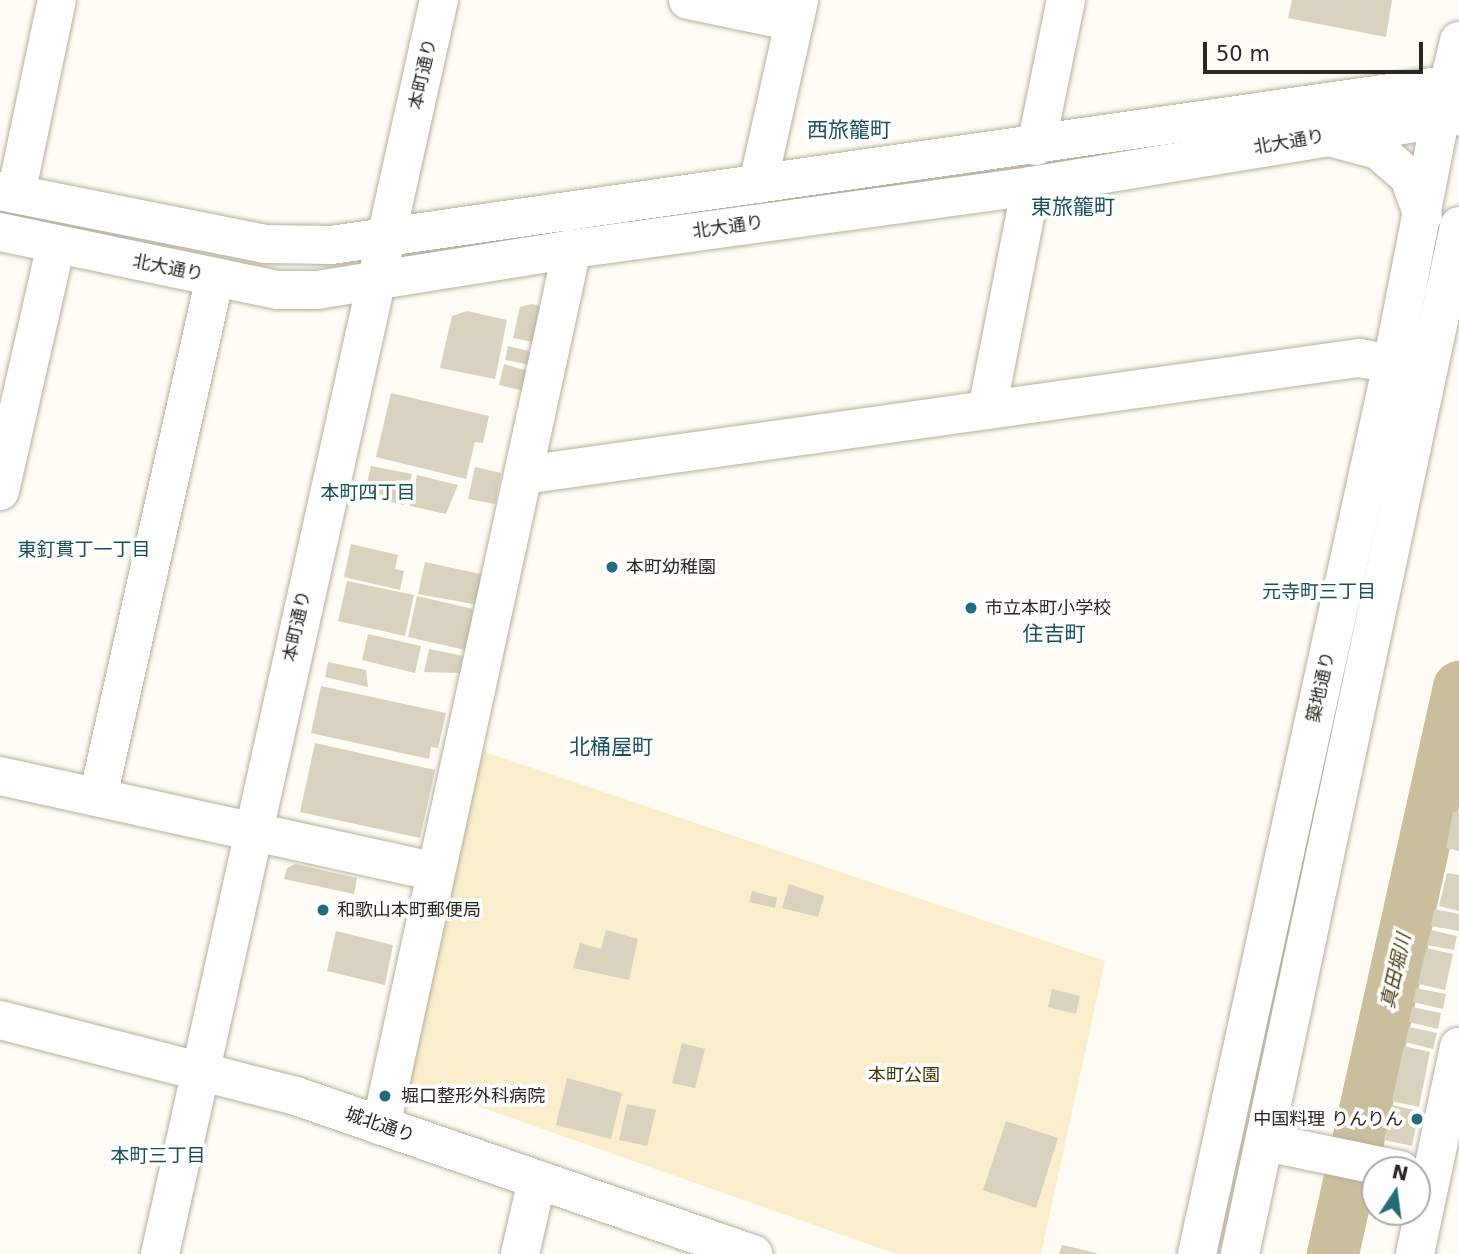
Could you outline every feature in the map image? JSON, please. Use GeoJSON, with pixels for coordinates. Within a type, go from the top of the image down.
{"type":"FeatureCollection","features":[{"type":"Feature","properties":{"kind":"main road"},"geometry":{"type":"LineString","coordinates":[[8,192],[57,0]]}},
{"type":"Feature","properties":{"kind":"main road","name":"本町通り"},"geometry":{"type":"LineString","coordinates":[[160,1254],[439,0]]}},
{"type":"Feature","properties":{"kind":"main road"},"geometry":{"type":"LineString","coordinates":[[688,0],[797,11],[758,184]]}},
{"type":"Feature","properties":{"kind":"main road"},"geometry":{"type":"LineString","coordinates":[[1036,146],[1066,0]]}},
{"type":"Feature","properties":{"kind":"main road","name":"築地通り"},"geometry":{"type":"LineString","coordinates":[[1197,1254],[1423,216],[1452,101],[1459,41]]}},
{"type":"Feature","properties":{"kind":"main road","name":"北大通り"},"geometry":{"type":"LineString","coordinates":[[8,192],[265,244],[331,245],[387,235],[1036,146],[1452,101]]}},
{"type":"Feature","properties":{"kind":"main road","name":"北大通り"},"geometry":{"type":"LineString","coordinates":[[0,232],[278,290],[317,290],[376,278],[572,249],[1031,187],[1325,136],[1452,101]]}},
{"type":"Feature","properties":{"kind":"main road"},"geometry":{"type":"LineString","coordinates":[[1325,136],[1378,150],[1409,177],[1423,216]]}},
{"type":"Feature","properties":{"kind":"main road"},"geometry":{"type":"LineString","coordinates":[[987,410],[1031,187]]}},
{"type":"Feature","properties":{"kind":"main road","name":"築地通り"},"geometry":{"type":"LineString","coordinates":[[1240,1254],[1366,648],[1459,226]]}},
{"type":"Feature","properties":{"kind":"main road"},"geometry":{"type":"LineString","coordinates":[[0,491],[56,245]]}},
{"type":"Feature","properties":{"kind":"main road"},"geometry":{"type":"LineString","coordinates":[[381,1126],[572,249]]}},
{"type":"Feature","properties":{"kind":"main road"},"geometry":{"type":"LineString","coordinates":[[98,797],[215,277]]}},
{"type":"Feature","properties":{"kind":"main road"},"geometry":{"type":"LineString","coordinates":[[523,475],[1359,358],[1392,364]]}},
{"type":"Feature","properties":{"kind":"main road"},"geometry":{"type":"LineString","coordinates":[[0,776],[435,872]]}},
{"type":"Feature","properties":{"kind":"main road","name":"城北通り"},"geometry":{"type":"LineString","coordinates":[[0,1020],[202,1069],[381,1126],[753,1254]]}},
{"type":"Feature","properties":{"kind":"main road"},"geometry":{"type":"LineString","coordinates":[[1424,1156],[1459,1047]]}},
{"type":"Feature","properties":{"kind":"main road"},"geometry":{"type":"LineString","coordinates":[[1265,1142],[1361,1162]]}},
{"type":"Feature","properties":{"kind":"main road"},"geometry":{"type":"LineString","coordinates":[[520,1254],[537,1180]]}},
{"type":"Feature","properties":{"kind":"main road"},"geometry":{"type":"LineString","coordinates":[[1416,1254],[1417,1226]]}},
{"type":"Feature","properties":{"kind":"green space","name":"本町公園"},"geometry":{"type":"Polygon","coordinates":[[[482,751],[1105,961],[1041,1254],[896,1254],[407,1081],[482,751]]]}},
{"type":"Feature","properties":{"kind":"building"},"geometry":{"type":"Polygon","coordinates":[[[1292,0],[1392,0],[1386,37],[1288,18],[1292,0]]]}},
{"type":"Feature","properties":{"kind":"building"},"geometry":{"type":"Polygon","coordinates":[[[532,304],[542,307],[533,342],[513,338],[520,307],[532,304]]]}},
{"type":"Feature","properties":{"kind":"building"},"geometry":{"type":"Polygon","coordinates":[[[467,311],[507,320],[495,379],[440,368],[452,316],[467,311]]]}},
{"type":"Feature","properties":{"kind":"building"},"geometry":{"type":"Polygon","coordinates":[[[508,346],[532,352],[530,365],[505,360],[508,346]]]}},
{"type":"Feature","properties":{"kind":"building"},"geometry":{"type":"Polygon","coordinates":[[[504,364],[528,371],[524,391],[499,385],[504,364]]]}},
{"type":"Feature","properties":{"kind":"building"},"geometry":{"type":"Polygon","coordinates":[[[391,393],[489,416],[483,443],[475,442],[466,479],[376,457],[391,393]]]}},
{"type":"Feature","properties":{"kind":"building"},"geometry":{"type":"Polygon","coordinates":[[[371,466],[412,474],[404,505],[364,496],[371,466]]]}},
{"type":"Feature","properties":{"kind":"building"},"geometry":{"type":"Polygon","coordinates":[[[475,467],[501,473],[495,504],[468,499],[475,467]]]}},
{"type":"Feature","properties":{"kind":"building"},"geometry":{"type":"Polygon","coordinates":[[[417,475],[458,485],[446,514],[410,506],[417,475]]]}},
{"type":"Feature","properties":{"kind":"building"},"geometry":{"type":"Polygon","coordinates":[[[351,544],[398,555],[395,569],[404,571],[400,590],[344,577],[351,544]]]}},
{"type":"Feature","properties":{"kind":"building"},"geometry":{"type":"Polygon","coordinates":[[[425,562],[485,575],[478,605],[418,594],[425,562]]]}},
{"type":"Feature","properties":{"kind":"building"},"geometry":{"type":"Polygon","coordinates":[[[347,581],[414,595],[405,636],[338,621],[347,581]]]}},
{"type":"Feature","properties":{"kind":"building"},"geometry":{"type":"Polygon","coordinates":[[[417,596],[473,609],[470,651],[408,637],[417,596]]]}},
{"type":"Feature","properties":{"kind":"building"},"geometry":{"type":"Polygon","coordinates":[[[368,634],[421,646],[415,673],[362,660],[368,634]]]}},
{"type":"Feature","properties":{"kind":"building"},"geometry":{"type":"Polygon","coordinates":[[[429,649],[463,656],[459,673],[424,672],[429,649]]]}},
{"type":"Feature","properties":{"kind":"building"},"geometry":{"type":"Polygon","coordinates":[[[328,662],[366,670],[368,687],[325,677],[328,662]]]}},
{"type":"Feature","properties":{"kind":"building"},"geometry":{"type":"Polygon","coordinates":[[[321,686],[446,713],[438,748],[431,747],[429,759],[311,733],[321,686]]]}},
{"type":"Feature","properties":{"kind":"building"},"geometry":{"type":"Polygon","coordinates":[[[315,743],[435,770],[420,838],[300,812],[315,743]]]}},
{"type":"Feature","properties":{"kind":"building"},"geometry":{"type":"Polygon","coordinates":[[[1453,812],[1459,813],[1459,851],[1446,848],[1453,812]]]}},
{"type":"Feature","properties":{"kind":"building"},"geometry":{"type":"Polygon","coordinates":[[[295,864],[357,878],[354,894],[284,879],[287,868],[295,864]]]}},
{"type":"Feature","properties":{"kind":"building"},"geometry":{"type":"Polygon","coordinates":[[[1447,873],[1459,875],[1459,911],[1439,906],[1447,873]]]}},
{"type":"Feature","properties":{"kind":"building"},"geometry":{"type":"Polygon","coordinates":[[[789,884],[824,896],[818,917],[782,908],[789,884]]]}},
{"type":"Feature","properties":{"kind":"building"},"geometry":{"type":"Polygon","coordinates":[[[752,891],[777,898],[775,908],[749,902],[752,891]]]}},
{"type":"Feature","properties":{"kind":"building"},"geometry":{"type":"Polygon","coordinates":[[[1434,909],[1459,914],[1459,931],[1431,926],[1434,909]]]}},
{"type":"Feature","properties":{"kind":"building"},"geometry":{"type":"Polygon","coordinates":[[[606,930],[638,939],[629,980],[573,968],[580,943],[601,949],[606,930]]]}},
{"type":"Feature","properties":{"kind":"building"},"geometry":{"type":"Polygon","coordinates":[[[1431,930],[1457,936],[1454,950],[1427,945],[1431,930]]]}},
{"type":"Feature","properties":{"kind":"building"},"geometry":{"type":"Polygon","coordinates":[[[336,931],[393,945],[385,985],[327,971],[336,931]]]}},
{"type":"Feature","properties":{"kind":"building"},"geometry":{"type":"Polygon","coordinates":[[[1426,948],[1453,954],[1445,990],[1418,984],[1426,948]]]}},
{"type":"Feature","properties":{"kind":"building"},"geometry":{"type":"Polygon","coordinates":[[[1416,988],[1446,994],[1443,1009],[1413,1002],[1416,988]]]}},
{"type":"Feature","properties":{"kind":"building"},"geometry":{"type":"Polygon","coordinates":[[[1052,989],[1080,996],[1076,1014],[1048,1007],[1052,989]]]}},
{"type":"Feature","properties":{"kind":"building"},"geometry":{"type":"Polygon","coordinates":[[[1412,1007],[1441,1013],[1438,1029],[1409,1022],[1412,1007]]]}},
{"type":"Feature","properties":{"kind":"building"},"geometry":{"type":"Polygon","coordinates":[[[1409,1027],[1437,1033],[1433,1049],[1405,1042],[1409,1027]]]}},
{"type":"Feature","properties":{"kind":"building"},"geometry":{"type":"Polygon","coordinates":[[[682,1043],[705,1049],[695,1088],[672,1083],[682,1043]]]}},
{"type":"Feature","properties":{"kind":"building"},"geometry":{"type":"Polygon","coordinates":[[[1404,1046],[1430,1052],[1419,1107],[1392,1101],[1404,1046]]]}},
{"type":"Feature","properties":{"kind":"building"},"geometry":{"type":"Polygon","coordinates":[[[567,1078],[622,1093],[611,1139],[556,1125],[567,1078]]]}},
{"type":"Feature","properties":{"kind":"building"},"geometry":{"type":"Polygon","coordinates":[[[627,1104],[656,1110],[647,1146],[619,1140],[627,1104]]]}},
{"type":"Feature","properties":{"kind":"building"},"geometry":{"type":"Polygon","coordinates":[[[1392,1105],[1419,1111],[1412,1146],[1384,1140],[1392,1105]]]}},
{"type":"Feature","properties":{"kind":"building"},"geometry":{"type":"Polygon","coordinates":[[[1006,1121],[1058,1138],[1036,1208],[983,1190],[1006,1121]]]}},
{"type":"Feature","properties":{"kind":"building"},"geometry":{"type":"Polygon","coordinates":[[[1062,1245],[1097,1253],[1097,1254],[1059,1254],[1062,1245]]]}},
{"type":"Feature","properties":{"kind":"waterway","name":"真田堀川"},"geometry":{"type":"LineString","coordinates":[[1333,1254],[1459,687]]}},
{"type":"Feature","properties":{"kind":"place","name":"本町幼稚園"},"geometry":{"type":"Point","coordinates":[612,567]}},
{"type":"Feature","properties":{"kind":"place","name":"市立本町小学校"},"geometry":{"type":"Point","coordinates":[971,608]}},
{"type":"Feature","properties":{"kind":"place","name":"和歌山本町郵便局"},"geometry":{"type":"Point","coordinates":[323,910]}},
{"type":"Feature","properties":{"kind":"place","name":"堀口整形外科病院"},"geometry":{"type":"Point","coordinates":[385,1096]}},
{"type":"Feature","properties":{"kind":"place","name":"中国料理 りんりん"},"geometry":{"type":"Point","coordinates":[1417,1119]}},
{"type":"Feature","properties":{"kind":"district","name":"西旅籠町"},"geometry":{"type":"Point","coordinates":[849,130]}},
{"type":"Feature","properties":{"kind":"district","name":"東旅籠町"},"geometry":{"type":"Point","coordinates":[1073,207]}},
{"type":"Feature","properties":{"kind":"district","name":"本町四丁目"},"geometry":{"type":"Point","coordinates":[368,493]}},
{"type":"Feature","properties":{"kind":"district","name":"東釘貫丁一丁目"},"geometry":{"type":"Point","coordinates":[84,550]}},
{"type":"Feature","properties":{"kind":"district","name":"元寺町三丁目"},"geometry":{"type":"Point","coordinates":[1319,592]}},
{"type":"Feature","properties":{"kind":"district","name":"住吉町"},"geometry":{"type":"Point","coordinates":[1054,634]}},
{"type":"Feature","properties":{"kind":"district","name":"北桶屋町"},"geometry":{"type":"Point","coordinates":[611,747]}},
{"type":"Feature","properties":{"kind":"district","name":"本町三丁目"},"geometry":{"type":"Point","coordinates":[158,1156]}}]}
